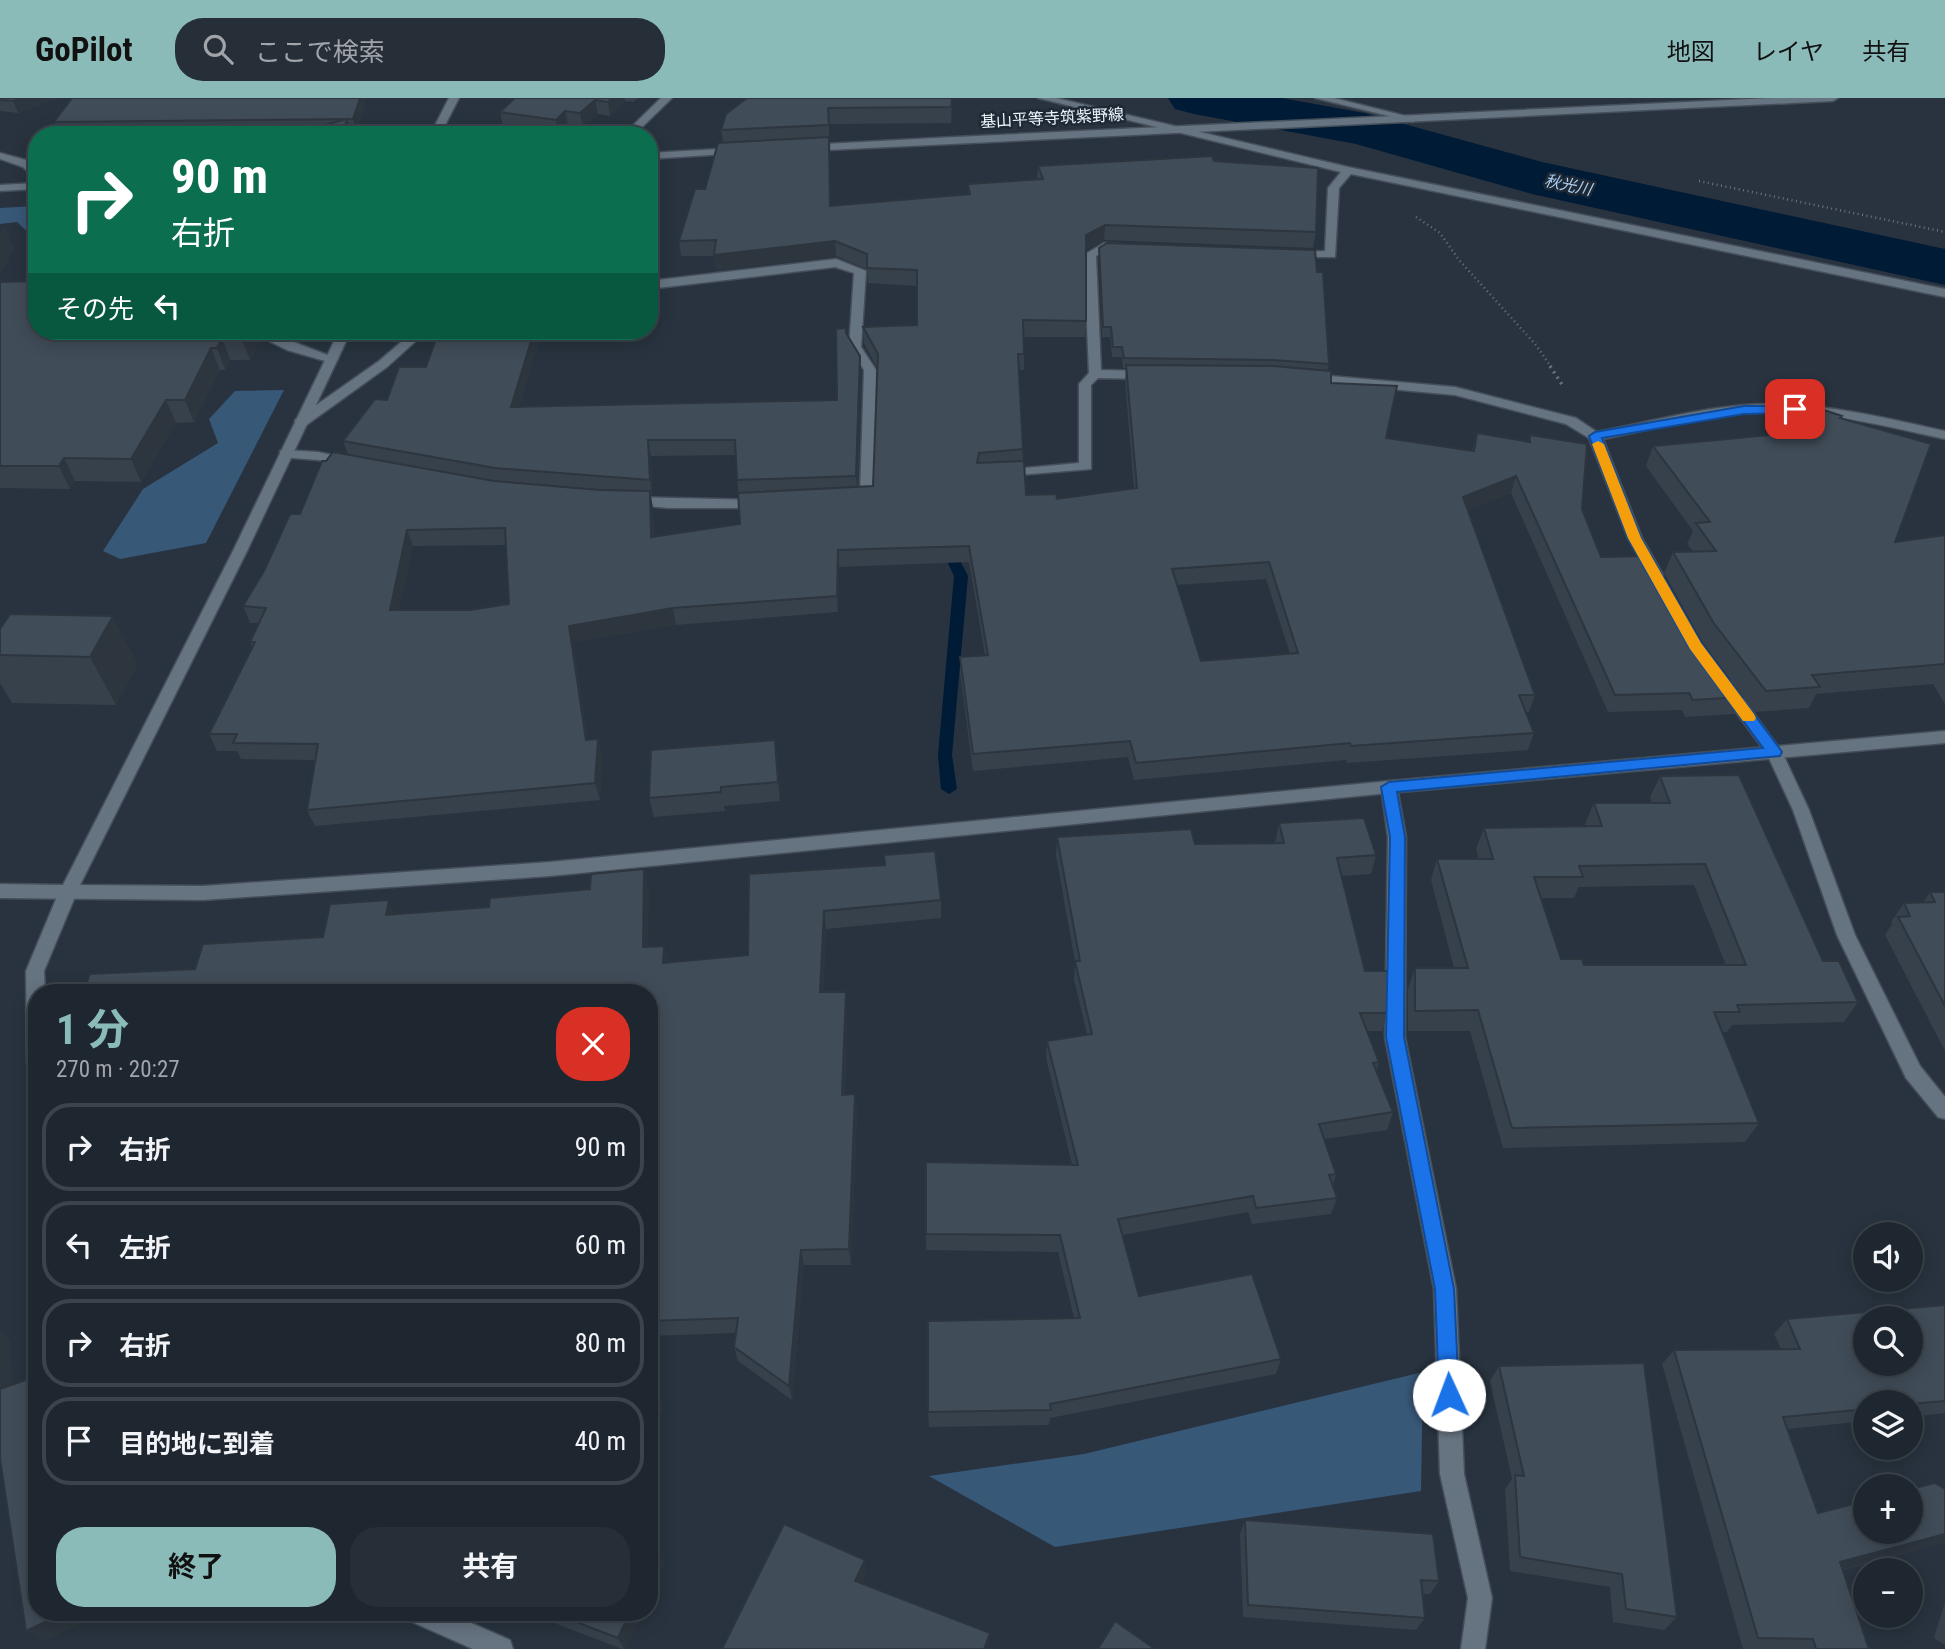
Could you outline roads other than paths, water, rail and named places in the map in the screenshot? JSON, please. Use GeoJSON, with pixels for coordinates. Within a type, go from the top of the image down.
{"type":"FeatureCollection","features":[{"type":"Feature","properties":{"kind":"street"},"geometry":{"type":"LineString","coordinates":[[440,126],[454,98]]}},
{"type":"Feature","properties":{"kind":"street"},"geometry":{"type":"LineString","coordinates":[[637,126],[667,98]]}},
{"type":"Feature","properties":{"kind":"street"},"geometry":{"type":"LineString","coordinates":[[1043,98],[1175,127],[1348,170],[1945,293]]}},
{"type":"Feature","properties":{"kind":"street"},"geometry":{"type":"LineString","coordinates":[[1320,98],[1413,119]]}},
{"type":"Feature","properties":{"kind":"street","name":"基山平等寺筑紫野線"},"geometry":{"type":"LineString","coordinates":[[797,148],[1175,127],[1413,119],[1833,98]]}},
{"type":"Feature","properties":{"kind":"street"},"geometry":{"type":"LineString","coordinates":[[658,156],[743,151]]}},
{"type":"Feature","properties":{"kind":"street"},"geometry":{"type":"LineString","coordinates":[[0,156],[23,162],[28,166]]}},
{"type":"Feature","properties":{"kind":"street"},"geometry":{"type":"LineString","coordinates":[[1278,253],[1331,255],[1334,188],[1348,170]]}},
{"type":"Feature","properties":{"kind":"street"},"geometry":{"type":"LineString","coordinates":[[0,188],[28,186]]}},
{"type":"Feature","properties":{"kind":"street"},"geometry":{"type":"LineString","coordinates":[[1095,374],[1090,255],[1104,246],[1130,247]]}},
{"type":"Feature","properties":{"kind":"street"},"geometry":{"type":"LineString","coordinates":[[658,284],[836,262],[860,271],[855,347],[870,370],[867,498],[839,499]]}},
{"type":"Feature","properties":{"kind":"street"},"geometry":{"type":"LineString","coordinates":[[275,340],[332,359]]}},
{"type":"Feature","properties":{"kind":"street"},"geometry":{"type":"LineString","coordinates":[[35,984],[35,971],[68,892],[240,551],[341,340]]}},
{"type":"Feature","properties":{"kind":"street"},"geometry":{"type":"LineString","coordinates":[[300,422],[383,363],[410,340]]}},
{"type":"Feature","properties":{"kind":"street"},"geometry":{"type":"LineString","coordinates":[[984,475],[1086,466],[1085,384],[1095,374],[1161,374]]}},
{"type":"Feature","properties":{"kind":"street"},"geometry":{"type":"LineString","coordinates":[[1298,378],[1455,391],[1571,421],[1595,436],[1635,538],[1661,586]]}},
{"type":"Feature","properties":{"kind":"street"},"geometry":{"type":"LineString","coordinates":[[1595,436],[1744,410],[1774,408],[1856,415],[1945,435]]}},
{"type":"Feature","properties":{"kind":"street"},"geometry":{"type":"LineString","coordinates":[[285,454],[318,456],[370,467]]}},
{"type":"Feature","properties":{"kind":"street"},"geometry":{"type":"LineString","coordinates":[[615,500],[669,504],[770,504]]}},
{"type":"Feature","properties":{"kind":"street"},"geometry":{"type":"LineString","coordinates":[[1711,667],[1774,752],[1801,810],[1846,935],[1913,1072],[1945,1111]]}},
{"type":"Feature","properties":{"kind":"street"},"geometry":{"type":"LineString","coordinates":[[0,891],[203,893],[550,869],[1389,787],[1945,737]]}},
{"type":"Feature","properties":{"kind":"street"},"geometry":{"type":"LineString","coordinates":[[1389,787],[1398,837],[1395,1037],[1445,1289],[1452,1474],[1480,1598],[1473,1649]]}},
{"type":"Feature","properties":{"kind":"street"},"geometry":{"type":"LineString","coordinates":[[439,1621],[501,1649]]}},
{"type":"Feature","properties":{"kind":"waterway","name":"秋光川"},"geometry":{"type":"LineString","coordinates":[[1194,98],[1364,129],[1532,177],[1945,267]]}},
{"type":"Feature","properties":{"kind":"waterway"},"geometry":{"type":"LineString","coordinates":[[945,544],[961,576],[945,755],[949,789]]}}]}
